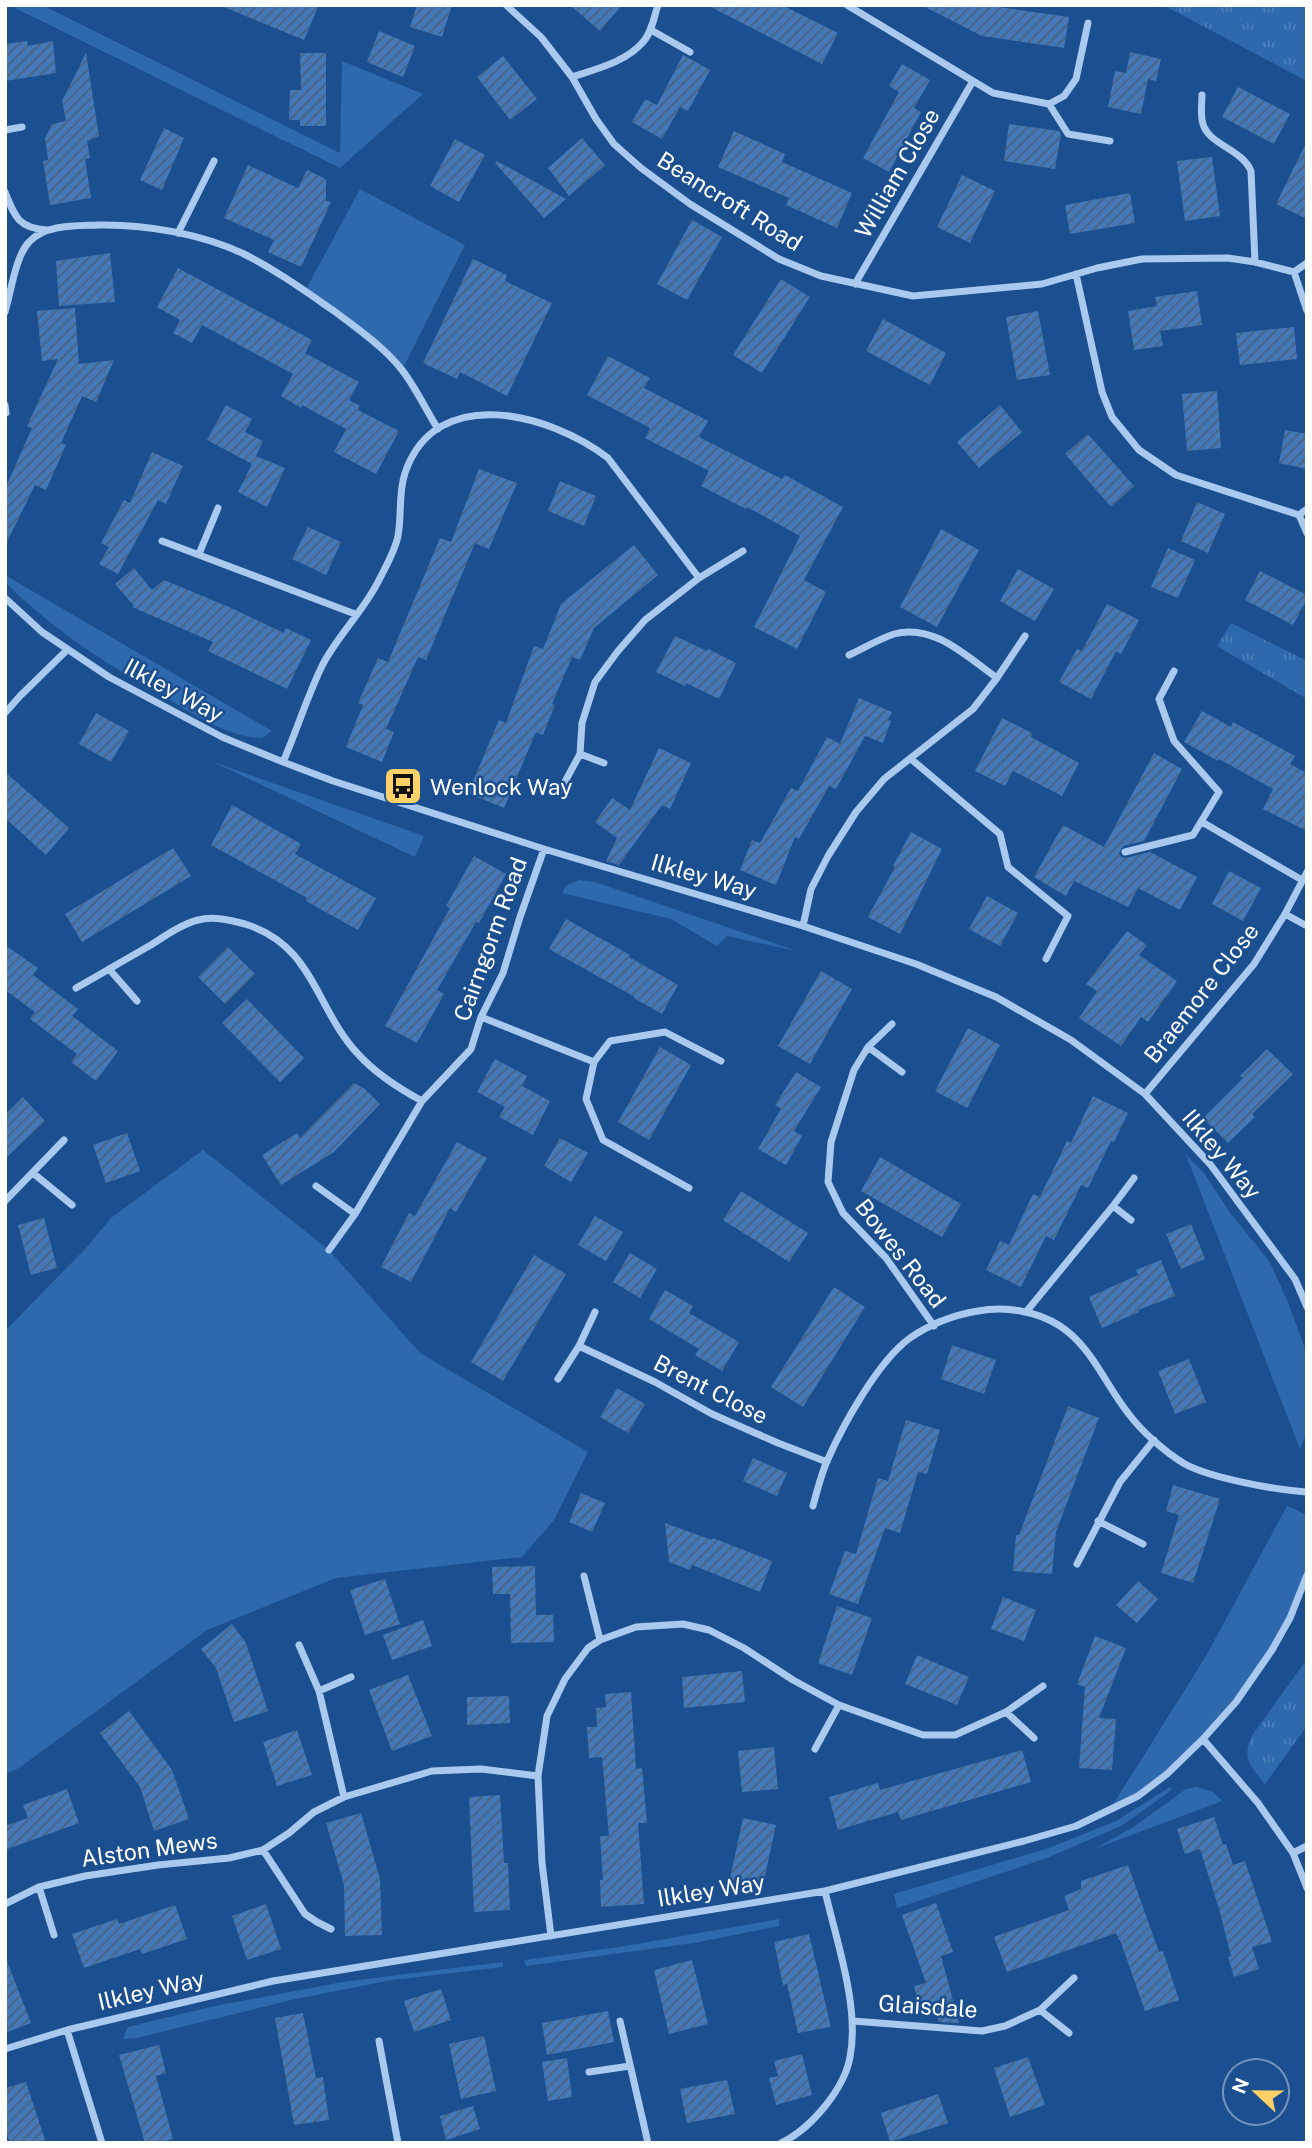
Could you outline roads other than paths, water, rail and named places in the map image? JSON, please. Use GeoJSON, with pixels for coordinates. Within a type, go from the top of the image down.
{"type":"FeatureCollection","features":[{"type":"Feature","properties":{"kind":"street","name":"Beancroft Road"},"geometry":{"type":"LineString","coordinates":[[506,5],[541,37],[572,77],[614,144],[640,168],[690,204],[779,259],[821,276],[913,296],[1042,284],[1142,259],[1228,258],[1294,272]]}},
{"type":"Feature","properties":{"kind":"street"},"geometry":{"type":"LineString","coordinates":[[572,77],[627,56],[644,42],[651,30],[658,5]]}},
{"type":"Feature","properties":{"kind":"street"},"geometry":{"type":"LineString","coordinates":[[847,5],[993,93],[1049,104],[1064,96],[1076,79],[1088,23]]}},
{"type":"Feature","properties":{"kind":"street"},"geometry":{"type":"LineString","coordinates":[[651,30],[690,52]]}},
{"type":"Feature","properties":{"kind":"street","name":"William Close"},"geometry":{"type":"LineString","coordinates":[[855,285],[972,81]]}},
{"type":"Feature","properties":{"kind":"street"},"geometry":{"type":"LineString","coordinates":[[1202,95],[1202,118],[1207,132],[1247,162],[1251,171],[1255,262]]}},
{"type":"Feature","properties":{"kind":"street"},"geometry":{"type":"LineString","coordinates":[[1049,104],[1068,134],[1110,141]]}},
{"type":"Feature","properties":{"kind":"street"},"geometry":{"type":"LineString","coordinates":[[5,130],[22,127]]}},
{"type":"Feature","properties":{"kind":"street"},"geometry":{"type":"LineString","coordinates":[[178,233],[214,161]]}},
{"type":"Feature","properties":{"kind":"street"},"geometry":{"type":"LineString","coordinates":[[5,192],[18,220],[30,228],[48,230],[70,226],[109,225],[145,227],[211,242],[243,254],[300,287],[377,345],[402,370],[438,429]]}},
{"type":"Feature","properties":{"kind":"street"},"geometry":{"type":"LineString","coordinates":[[5,312],[24,248],[33,238],[48,230]]}},
{"type":"Feature","properties":{"kind":"street"},"geometry":{"type":"LineString","coordinates":[[1307,263],[1294,272],[1307,311]]}},
{"type":"Feature","properties":{"kind":"street"},"geometry":{"type":"LineString","coordinates":[[1076,274],[1102,392],[1112,417],[1139,450],[1176,475],[1298,515],[1307,533]]}},
{"type":"Feature","properties":{"kind":"street"},"geometry":{"type":"LineString","coordinates":[[5,405],[6,414]]}},
{"type":"Feature","properties":{"kind":"street"},"geometry":{"type":"LineString","coordinates":[[284,762],[323,665],[378,582],[394,546],[398,536],[400,492],[411,458],[422,443],[438,429],[453,421],[485,414],[500,414],[533,420],[587,444],[608,458],[699,578]]}},
{"type":"Feature","properties":{"kind":"street"},"geometry":{"type":"LineString","coordinates":[[200,554],[218,508]]}},
{"type":"Feature","properties":{"kind":"street"},"geometry":{"type":"LineString","coordinates":[[1298,515],[1307,509]]}},
{"type":"Feature","properties":{"kind":"street"},"geometry":{"type":"LineString","coordinates":[[162,541],[355,614]]}},
{"type":"Feature","properties":{"kind":"street"},"geometry":{"type":"LineString","coordinates":[[561,789],[580,754],[582,723],[595,682],[618,651],[645,620],[699,578],[743,551]]}},
{"type":"Feature","properties":{"kind":"street","name":"Ilkley Way"},"geometry":{"type":"LineString","coordinates":[[5,598],[41,632],[109,677],[222,737],[284,762],[333,781],[544,849],[803,926],[916,964],[996,997],[1071,1040],[1145,1094],[1210,1164],[1295,1279],[1307,1307]]}},
{"type":"Feature","properties":{"kind":"street"},"geometry":{"type":"LineString","coordinates":[[849,655],[898,633],[922,633],[942,640],[997,678]]}},
{"type":"Feature","properties":{"kind":"street"},"geometry":{"type":"LineString","coordinates":[[803,926],[811,888],[856,812],[884,779],[973,709],[1025,636]]}},
{"type":"Feature","properties":{"kind":"street"},"geometry":{"type":"LineString","coordinates":[[5,713],[66,650]]}},
{"type":"Feature","properties":{"kind":"street"},"geometry":{"type":"LineString","coordinates":[[1125,852],[1193,835],[1219,792],[1174,741],[1159,699],[1174,671]]}},
{"type":"Feature","properties":{"kind":"street"},"geometry":{"type":"LineString","coordinates":[[580,754],[604,763]]}},
{"type":"Feature","properties":{"kind":"street"},"geometry":{"type":"LineString","coordinates":[[911,759],[1000,834],[1008,867],[1068,916],[1046,959]]}},
{"type":"Feature","properties":{"kind":"street","name":"Braemore Close"},"geometry":{"type":"LineString","coordinates":[[1145,1094],[1254,964],[1305,876],[1202,822]]}},
{"type":"Feature","properties":{"kind":"street","name":"Cairngorm Road"},"geometry":{"type":"LineString","coordinates":[[329,1250],[355,1214],[422,1101],[471,1049],[481,1017],[503,973],[544,849]]}},
{"type":"Feature","properties":{"kind":"street","name":"Braemore Close"},"geometry":{"type":"LineString","coordinates":[[1284,914],[1307,926]]}},
{"type":"Feature","properties":{"kind":"street"},"geometry":{"type":"LineString","coordinates":[[76,988],[170,933],[198,920],[227,919],[253,927],[282,942],[307,969],[334,1022],[357,1053],[390,1083],[422,1101]]}},
{"type":"Feature","properties":{"kind":"street"},"geometry":{"type":"LineString","coordinates":[[109,970],[137,1002]]}},
{"type":"Feature","properties":{"kind":"street"},"geometry":{"type":"LineString","coordinates":[[481,1017],[594,1062]]}},
{"type":"Feature","properties":{"kind":"street","name":"Bowes Road"},"geometry":{"type":"LineString","coordinates":[[892,1024],[868,1046],[854,1070],[831,1142],[828,1182],[843,1213],[886,1258],[933,1326]]}},
{"type":"Feature","properties":{"kind":"street"},"geometry":{"type":"LineString","coordinates":[[689,1188],[603,1140],[586,1099],[594,1062],[610,1041],[665,1032],[721,1061]]}},
{"type":"Feature","properties":{"kind":"street"},"geometry":{"type":"LineString","coordinates":[[868,1046],[902,1072]]}},
{"type":"Feature","properties":{"kind":"street"},"geometry":{"type":"LineString","coordinates":[[5,1200],[64,1140]]}},
{"type":"Feature","properties":{"kind":"street"},"geometry":{"type":"LineString","coordinates":[[33,1173],[72,1205]]}},
{"type":"Feature","properties":{"kind":"street"},"geometry":{"type":"LineString","coordinates":[[1026,1311],[1134,1178]]}},
{"type":"Feature","properties":{"kind":"street"},"geometry":{"type":"LineString","coordinates":[[316,1186],[355,1214]]}},
{"type":"Feature","properties":{"kind":"street"},"geometry":{"type":"LineString","coordinates":[[1113,1206],[1131,1220]]}},
{"type":"Feature","properties":{"kind":"street"},"geometry":{"type":"LineString","coordinates":[[813,1506],[827,1462],[847,1421],[890,1358],[909,1339],[954,1315],[994,1308],[1026,1311],[1059,1325],[1082,1344],[1128,1414],[1154,1440],[1184,1463],[1223,1478],[1307,1492]]}},
{"type":"Feature","properties":{"kind":"street"},"geometry":{"type":"LineString","coordinates":[[558,1379],[579,1346],[595,1312]]}},
{"type":"Feature","properties":{"kind":"street","name":"Brent Close"},"geometry":{"type":"LineString","coordinates":[[579,1346],[655,1382],[712,1414],[827,1462]]}},
{"type":"Feature","properties":{"kind":"street"},"geometry":{"type":"LineString","coordinates":[[1077,1564],[1120,1482],[1154,1440]]}},
{"type":"Feature","properties":{"kind":"street"},"geometry":{"type":"LineString","coordinates":[[1098,1521],[1143,1544]]}},
{"type":"Feature","properties":{"kind":"street","name":"Ilkley Way"},"geometry":{"type":"LineString","coordinates":[[5,2049],[67,2030],[273,1981],[825,1891],[1076,1826],[1138,1796],[1167,1774],[1203,1739],[1236,1702],[1272,1650],[1290,1618],[1307,1575]]}},
{"type":"Feature","properties":{"kind":"street"},"geometry":{"type":"LineString","coordinates":[[584,1576],[600,1640]]}},
{"type":"Feature","properties":{"kind":"street"},"geometry":{"type":"LineString","coordinates":[[551,1936],[542,1863],[538,1776],[547,1716],[565,1679],[588,1648],[600,1640],[636,1627],[683,1624],[709,1630],[839,1705],[923,1735],[955,1735],[1006,1712],[1043,1686]]}},
{"type":"Feature","properties":{"kind":"street"},"geometry":{"type":"LineString","coordinates":[[299,1645],[318,1691],[344,1797]]}},
{"type":"Feature","properties":{"kind":"street"},"geometry":{"type":"LineString","coordinates":[[318,1691],[351,1678]]}},
{"type":"Feature","properties":{"kind":"street"},"geometry":{"type":"LineString","coordinates":[[815,1749],[839,1705]]}},
{"type":"Feature","properties":{"kind":"street"},"geometry":{"type":"LineString","coordinates":[[1006,1712],[1034,1738]]}},
{"type":"Feature","properties":{"kind":"street"},"geometry":{"type":"LineString","coordinates":[[1203,1739],[1258,1803],[1293,1853],[1307,1888]]}},
{"type":"Feature","properties":{"kind":"street","name":"Alston Mews"},"geometry":{"type":"LineString","coordinates":[[5,1904],[39,1887],[85,1876],[229,1858],[264,1850],[314,1812],[344,1797],[432,1771],[481,1769],[538,1776]]}},
{"type":"Feature","properties":{"kind":"street"},"geometry":{"type":"LineString","coordinates":[[1293,1853],[1307,1846]]}},
{"type":"Feature","properties":{"kind":"street"},"geometry":{"type":"LineString","coordinates":[[264,1850],[305,1914],[331,1929]]}},
{"type":"Feature","properties":{"kind":"street"},"geometry":{"type":"LineString","coordinates":[[39,1887],[54,1935]]}},
{"type":"Feature","properties":{"kind":"street","name":"Glaisdale"},"geometry":{"type":"LineString","coordinates":[[781,2143],[797,2136],[817,2117],[838,2090],[850,2058],[853,2021],[849,1993],[825,1891]]}},
{"type":"Feature","properties":{"kind":"street","name":"Glaisdale"},"geometry":{"type":"LineString","coordinates":[[853,2021],[982,2031],[1005,2026],[1040,2010],[1074,1978]]}},
{"type":"Feature","properties":{"kind":"street"},"geometry":{"type":"LineString","coordinates":[[1040,2010],[1069,2033]]}},
{"type":"Feature","properties":{"kind":"street"},"geometry":{"type":"LineString","coordinates":[[620,2021],[649,2143]]}},
{"type":"Feature","properties":{"kind":"street"},"geometry":{"type":"LineString","coordinates":[[67,2030],[102,2143]]}},
{"type":"Feature","properties":{"kind":"street"},"geometry":{"type":"LineString","coordinates":[[379,2041],[397,2143]]}},
{"type":"Feature","properties":{"kind":"street"},"geometry":{"type":"LineString","coordinates":[[589,2072],[630,2066]]}},
{"type":"Feature","properties":{"kind":"place","name":"Wenlock Way"},"geometry":{"type":"Point","coordinates":[403,786]}}]}
